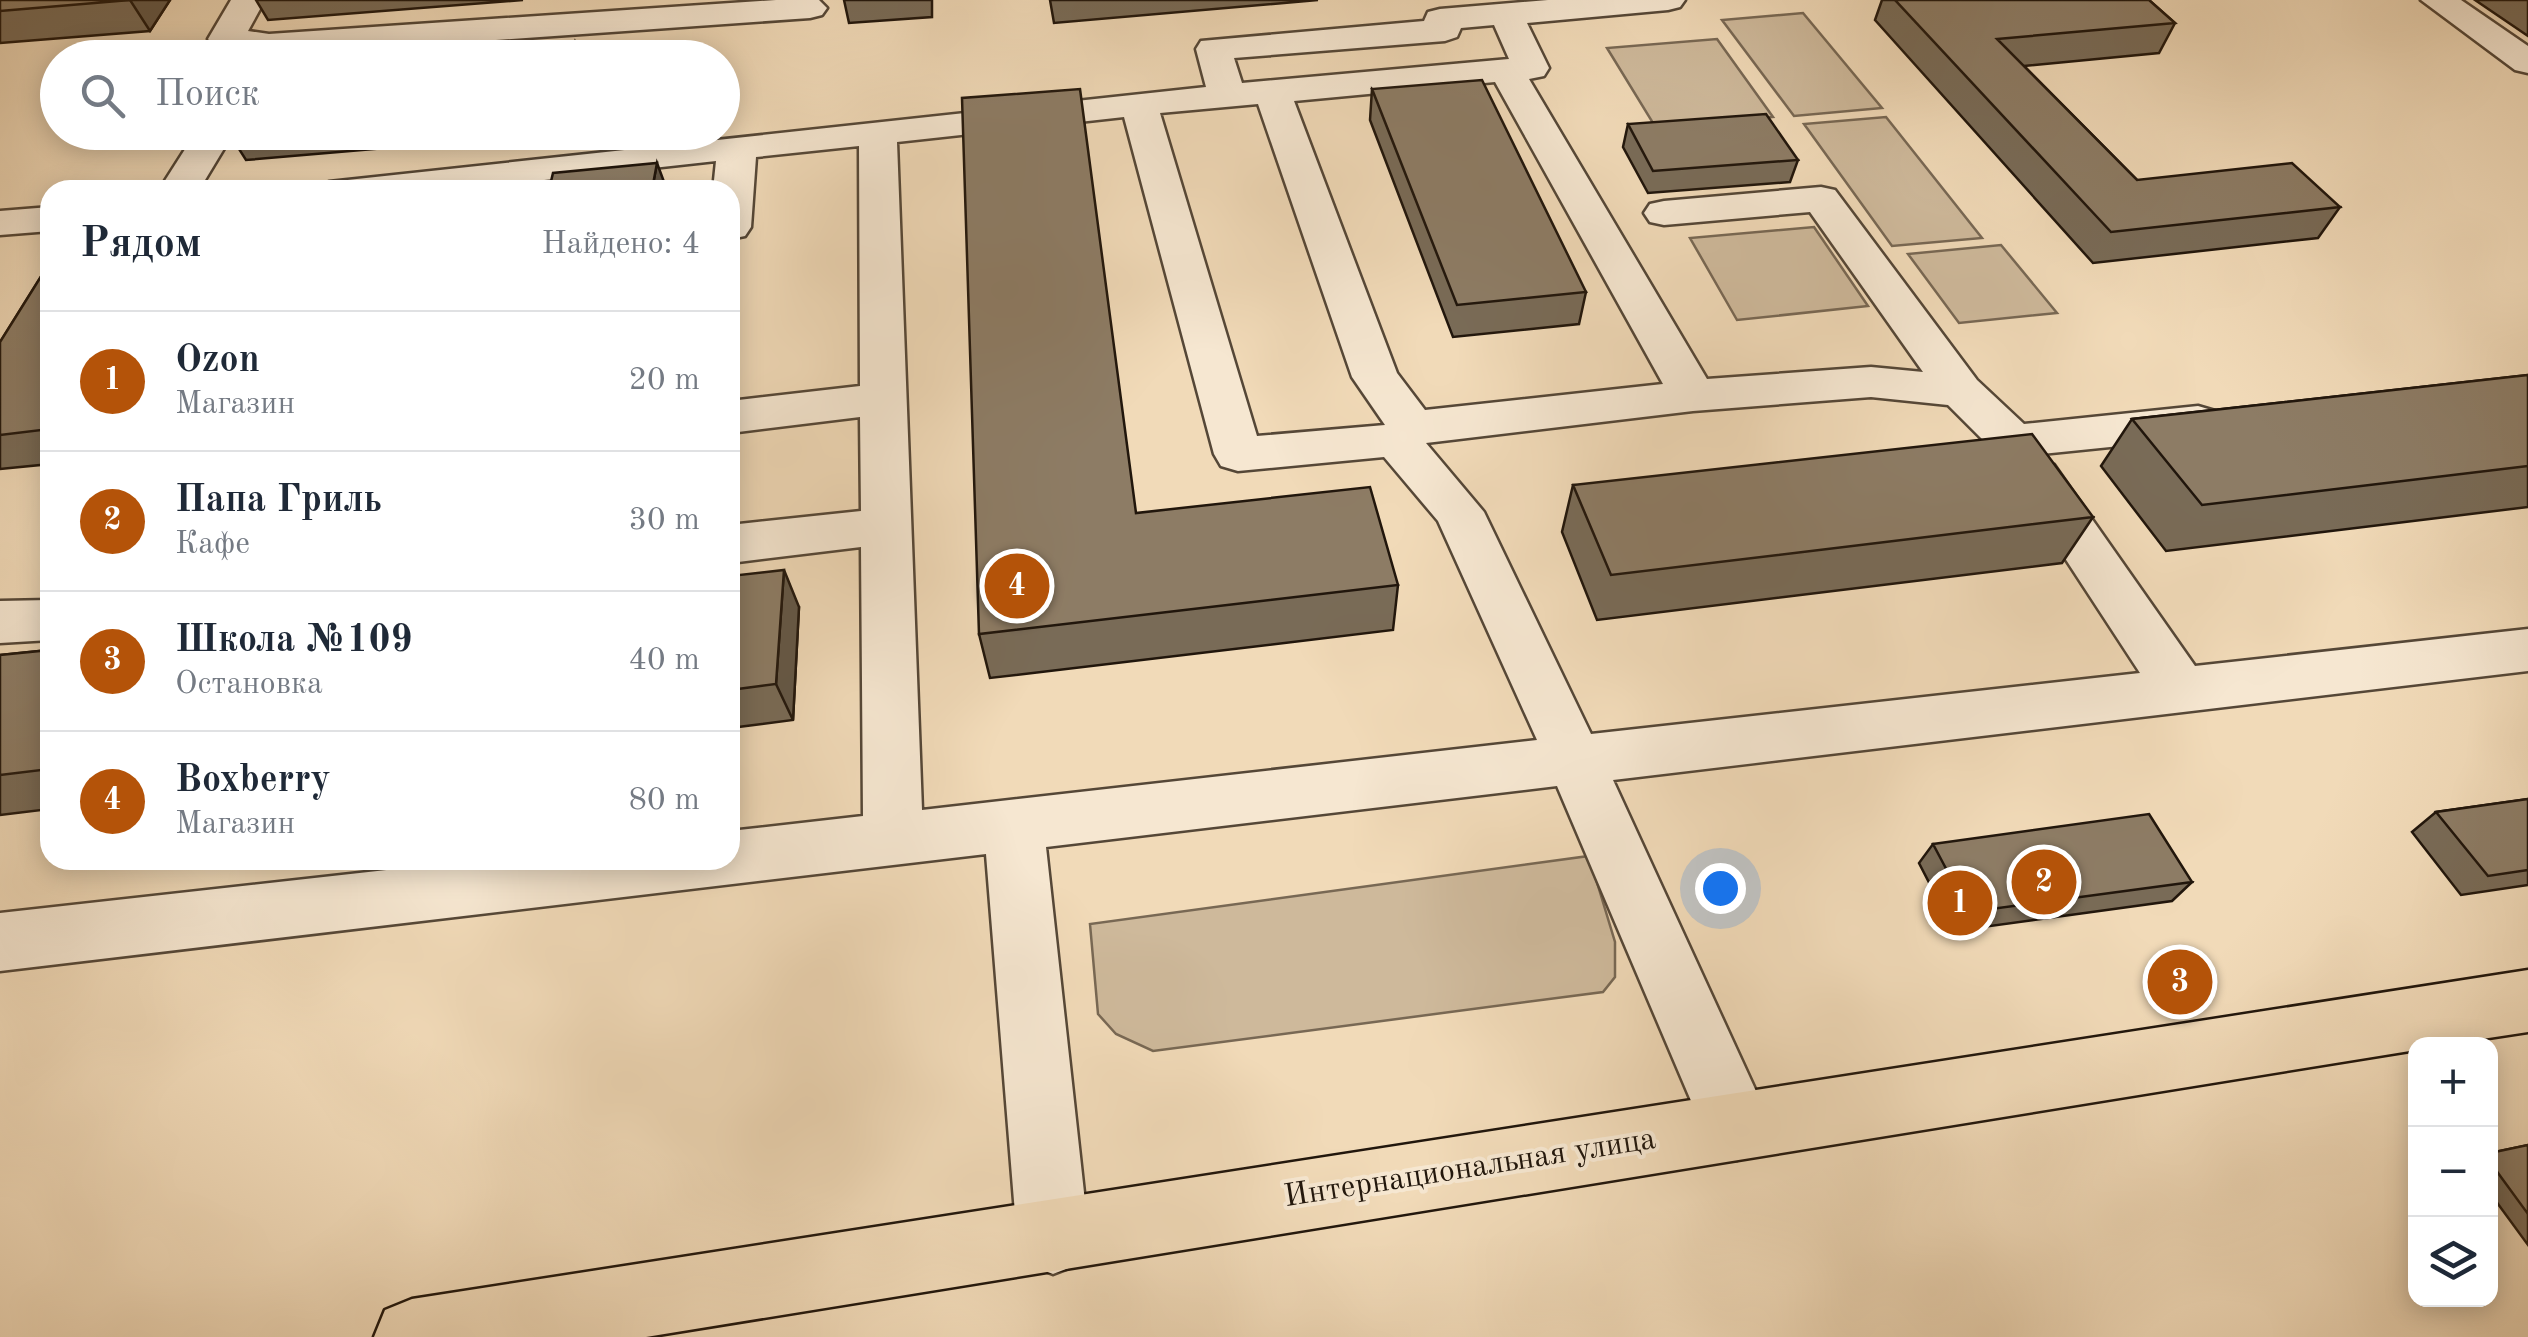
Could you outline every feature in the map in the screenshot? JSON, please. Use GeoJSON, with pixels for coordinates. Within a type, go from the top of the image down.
{"type":"FeatureCollection","features":[{"type":"Feature","properties":{"kind":"main road","name":"Интернациональная улица"},"geometry":{"type":"LineString","coordinates":[[412,1337],[2528,1001]]}},
{"type":"Feature","properties":{"kind":"lane"},"geometry":{"type":"LineString","coordinates":[[232,40],[226,38],[248,0]]}},
{"type":"Feature","properties":{"kind":"lane"},"geometry":{"type":"LineString","coordinates":[[1227,96],[1214,48],[1446,30],[1440,19],[1668,0]]}},
{"type":"Feature","properties":{"kind":"lane"},"geometry":{"type":"LineString","coordinates":[[2438,0],[2528,62]]}},
{"type":"Feature","properties":{"kind":"lane"},"geometry":{"type":"LineString","coordinates":[[404,40],[810,8]]}},
{"type":"Feature","properties":{"kind":"lane"},"geometry":{"type":"LineString","coordinates":[[740,147],[1531,68],[1506,14]]}},
{"type":"Feature","properties":{"kind":"lane"},"geometry":{"type":"LineString","coordinates":[[1506,70],[1693,396]]}},
{"type":"Feature","properties":{"kind":"lane"},"geometry":{"type":"LineString","coordinates":[[1272,92],[1375,376],[1404,434],[1460,512],[1737,1126]]}},
{"type":"Feature","properties":{"kind":"lane"},"geometry":{"type":"LineString","coordinates":[[1139,104],[1238,454],[1693,396],[1871,382],[1961,390]]}},
{"type":"Feature","properties":{"kind":"lane"},"geometry":{"type":"LineString","coordinates":[[878,132],[893,840]]}},
{"type":"Feature","properties":{"kind":"lane"},"geometry":{"type":"LineString","coordinates":[[185,180],[203,150]]}},
{"type":"Feature","properties":{"kind":"lane"},"geometry":{"type":"LineString","coordinates":[[435,180],[710,150]]}},
{"type":"Feature","properties":{"kind":"lane"},"geometry":{"type":"LineString","coordinates":[[734,180],[737,150]]}},
{"type":"Feature","properties":{"kind":"lane"},"geometry":{"type":"LineString","coordinates":[[1664,212],[1821,199],[1961,390],[2013,441],[2181,690]]}},
{"type":"Feature","properties":{"kind":"lane"},"geometry":{"type":"LineString","coordinates":[[0,223],[40,220]]}},
{"type":"Feature","properties":{"kind":"lane"},"geometry":{"type":"LineString","coordinates":[[740,416],[884,399]]}},
{"type":"Feature","properties":{"kind":"lane"},"geometry":{"type":"LineString","coordinates":[[2013,441],[2246,418]]}},
{"type":"Feature","properties":{"kind":"lane"},"geometry":{"type":"LineString","coordinates":[[740,543],[886,526]]}},
{"type":"Feature","properties":{"kind":"lane"},"geometry":{"type":"LineString","coordinates":[[0,622],[40,620]]}},
{"type":"Feature","properties":{"kind":"lane"},"geometry":{"type":"LineString","coordinates":[[740,857],[2528,650]]}},
{"type":"Feature","properties":{"kind":"lane"},"geometry":{"type":"LineString","coordinates":[[1014,825],[1053,1238]]}},
{"type":"Feature","properties":{"kind":"lane"},"geometry":{"type":"LineString","coordinates":[[0,942],[628,870]]}},
{"type":"Feature","properties":{"kind":"shaded area"},"geometry":{"type":"Polygon","coordinates":[[[1803,13],[1882,108],[1794,116],[1722,20],[1803,13]]]}},
{"type":"Feature","properties":{"kind":"shaded area"},"geometry":{"type":"Polygon","coordinates":[[[1717,39],[1773,117],[1656,128],[1607,48],[1717,39]]]}},
{"type":"Feature","properties":{"kind":"shaded area"},"geometry":{"type":"Polygon","coordinates":[[[1886,117],[1982,238],[1892,246],[1804,124],[1886,117]]]}},
{"type":"Feature","properties":{"kind":"shaded area"},"geometry":{"type":"Polygon","coordinates":[[[1814,227],[1868,306],[1737,320],[1690,238],[1814,227]]]}},
{"type":"Feature","properties":{"kind":"shaded area"},"geometry":{"type":"Polygon","coordinates":[[[2001,245],[2057,313],[1959,323],[1908,254],[2001,245]]]}},
{"type":"Feature","properties":{"kind":"shaded area"},"geometry":{"type":"Polygon","coordinates":[[[1589,856],[1615,942],[1615,977],[1603,992],[1153,1051],[1116,1034],[1098,1014],[1090,924],[1589,856]]]}},
{"type":"Feature","properties":{"kind":"building"},"geometry":{"type":"Polygon","coordinates":[[[0,0],[130,0],[0,11],[0,0]]]}},
{"type":"Feature","properties":{"kind":"building"},"geometry":{"type":"Polygon","coordinates":[[[1895,0],[2149,0],[2175,23],[1997,39],[2137,180],[2292,163],[2340,207],[2111,232],[1895,0]]]}},
{"type":"Feature","properties":{"kind":"building"},"geometry":{"type":"Polygon","coordinates":[[[1482,80],[1586,292],[1457,305],[1372,89],[1482,80]]]}},
{"type":"Feature","properties":{"kind":"building"},"geometry":{"type":"Polygon","coordinates":[[[1080,89],[1136,513],[1370,487],[1398,585],[979,634],[962,98],[1080,89]]]}},
{"type":"Feature","properties":{"kind":"building"},"geometry":{"type":"Polygon","coordinates":[[[1766,114],[1798,160],[1653,171],[1628,124],[1766,114]]]}},
{"type":"Feature","properties":{"kind":"building"},"geometry":{"type":"Polygon","coordinates":[[[657,163],[654,180],[551,180],[553,173],[657,163]]]}},
{"type":"Feature","properties":{"kind":"building"},"geometry":{"type":"Polygon","coordinates":[[[40,278],[40,430],[0,435],[0,342],[40,278]]]}},
{"type":"Feature","properties":{"kind":"building"},"geometry":{"type":"Polygon","coordinates":[[[2528,375],[2528,466],[2202,505],[2132,419],[2528,375]]]}},
{"type":"Feature","properties":{"kind":"building"},"geometry":{"type":"Polygon","coordinates":[[[2032,434],[2093,517],[1611,575],[1573,485],[2032,434]]]}},
{"type":"Feature","properties":{"kind":"building"},"geometry":{"type":"Polygon","coordinates":[[[784,570],[776,684],[740,689],[740,575],[784,570]]]}},
{"type":"Feature","properties":{"kind":"building"},"geometry":{"type":"Polygon","coordinates":[[[40,651],[40,770],[0,775],[0,655],[40,651]]]}},
{"type":"Feature","properties":{"kind":"building"},"geometry":{"type":"Polygon","coordinates":[[[2528,799],[2528,870],[2488,876],[2436,812],[2528,799]]]}},
{"type":"Feature","properties":{"kind":"building"},"geometry":{"type":"Polygon","coordinates":[[[2149,814],[2192,882],[1969,912],[1933,844],[2149,814]]]}},
{"type":"Feature","properties":{"kind":"building"},"geometry":{"type":"Polygon","coordinates":[[[2528,1145],[2528,1214],[2498,1173],[2498,1151],[2528,1145]]]}},
{"type":"Feature","properties":{"kind":"place","name":"Boxberry"},"geometry":{"type":"Point","coordinates":[1017,586]}},
{"type":"Feature","properties":{"kind":"place","name":"Папа Гриль"},"geometry":{"type":"Point","coordinates":[2044,882]}},
{"type":"Feature","properties":{"kind":"place","name":"Ozon"},"geometry":{"type":"Point","coordinates":[1960,903]}},
{"type":"Feature","properties":{"kind":"place","name":"Школа №109"},"geometry":{"type":"Point","coordinates":[2180,982]}}]}
